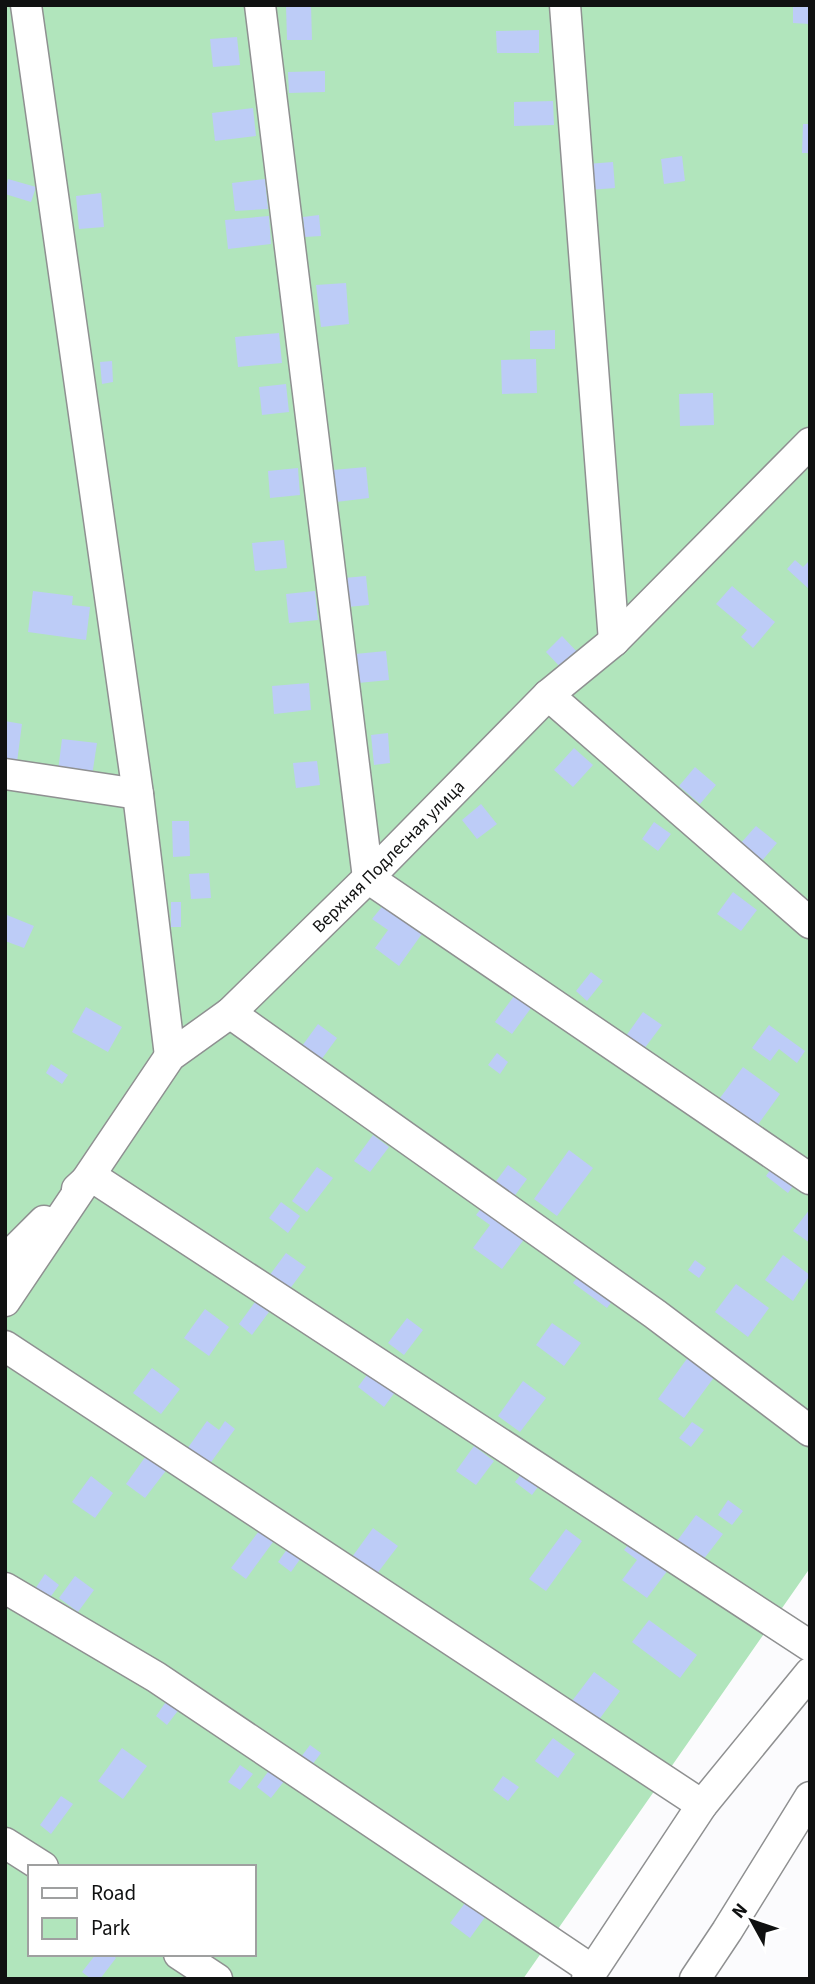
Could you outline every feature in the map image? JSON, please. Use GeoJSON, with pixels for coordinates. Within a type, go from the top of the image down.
{"type":"FeatureCollection","features":[{"type":"Feature","properties":{"kind":"street"},"geometry":{"type":"LineString","coordinates":[[26,5],[138,794],[170,1056]]}},
{"type":"Feature","properties":{"kind":"street"},"geometry":{"type":"LineString","coordinates":[[260,5],[368,878],[810,1179]]}},
{"type":"Feature","properties":{"kind":"street"},"geometry":{"type":"LineString","coordinates":[[565,5],[614,641]]}},
{"type":"Feature","properties":{"kind":"street","name":"Верхняя Подлесная улица"},"geometry":{"type":"LineString","coordinates":[[5,1301],[170,1056],[230,1013],[368,878],[548,695],[614,641],[810,443]]}},
{"type":"Feature","properties":{"kind":"street"},"geometry":{"type":"LineString","coordinates":[[548,695],[810,923]]}},
{"type":"Feature","properties":{"kind":"street"},"geometry":{"type":"LineString","coordinates":[[5,774],[138,794]]}},
{"type":"Feature","properties":{"kind":"street"},"geometry":{"type":"LineString","coordinates":[[230,1013],[655,1314],[810,1431]]}},
{"type":"Feature","properties":{"kind":"street"},"geometry":{"type":"LineString","coordinates":[[5,1260],[91,1176],[810,1646]]}},
{"type":"Feature","properties":{"kind":"street"},"geometry":{"type":"LineString","coordinates":[[5,1346],[702,1805]]}},
{"type":"Feature","properties":{"kind":"street"},"geometry":{"type":"LineString","coordinates":[[5,1587],[156,1677],[589,1974],[702,1805],[810,1673]]}},
{"type":"Feature","properties":{"kind":"street"},"geometry":{"type":"LineString","coordinates":[[695,1979],[810,1797]]}},
{"type":"Feature","properties":{"kind":"street"},"geometry":{"type":"LineString","coordinates":[[5,1843],[40,1865]]}},
{"type":"Feature","properties":{"kind":"street"},"geometry":{"type":"LineString","coordinates":[[182,1956],[217,1979]]}},
{"type":"Feature","properties":{"kind":"green space"},"geometry":{"type":"Polygon","coordinates":[[[5,5],[810,5],[810,1568],[523,1979],[5,1979],[5,5]]]}},
{"type":"Feature","properties":{"kind":"building"},"geometry":{"type":"Polygon","coordinates":[[[286,5],[311,5],[312,40],[287,40],[286,5]]]}},
{"type":"Feature","properties":{"kind":"building"},"geometry":{"type":"Polygon","coordinates":[[[793,5],[810,6],[810,24],[793,23],[793,5]]]}},
{"type":"Feature","properties":{"kind":"building"},"geometry":{"type":"Polygon","coordinates":[[[539,30],[539,53],[497,53],[496,31],[539,30]]]}},
{"type":"Feature","properties":{"kind":"building"},"geometry":{"type":"Polygon","coordinates":[[[237,37],[240,65],[213,67],[210,39],[237,37]]]}},
{"type":"Feature","properties":{"kind":"building"},"geometry":{"type":"Polygon","coordinates":[[[325,71],[325,92],[289,93],[288,72],[325,71]]]}},
{"type":"Feature","properties":{"kind":"building"},"geometry":{"type":"Polygon","coordinates":[[[553,101],[554,125],[514,126],[514,102],[553,101]]]}},
{"type":"Feature","properties":{"kind":"building"},"geometry":{"type":"Polygon","coordinates":[[[253,108],[256,136],[215,141],[212,113],[253,108]]]}},
{"type":"Feature","properties":{"kind":"building"},"geometry":{"type":"Polygon","coordinates":[[[803,124],[810,124],[810,153],[802,153],[803,124]]]}},
{"type":"Feature","properties":{"kind":"building"},"geometry":{"type":"Polygon","coordinates":[[[682,156],[685,181],[664,184],[661,159],[682,156]]]}},
{"type":"Feature","properties":{"kind":"building"},"geometry":{"type":"Polygon","coordinates":[[[613,162],[615,188],[589,190],[587,164],[613,162]]]}},
{"type":"Feature","properties":{"kind":"building"},"geometry":{"type":"Polygon","coordinates":[[[8,179],[36,187],[31,202],[5,194],[8,179]]]}},
{"type":"Feature","properties":{"kind":"building"},"geometry":{"type":"Polygon","coordinates":[[[265,179],[268,209],[235,211],[232,183],[265,179]]]}},
{"type":"Feature","properties":{"kind":"building"},"geometry":{"type":"Polygon","coordinates":[[[101,193],[104,227],[79,229],[76,196],[101,193]]]}},
{"type":"Feature","properties":{"kind":"building"},"geometry":{"type":"Polygon","coordinates":[[[319,215],[321,236],[305,237],[303,217],[319,215]]]}},
{"type":"Feature","properties":{"kind":"building"},"geometry":{"type":"Polygon","coordinates":[[[269,216],[271,244],[228,249],[225,220],[269,216]]]}},
{"type":"Feature","properties":{"kind":"building"},"geometry":{"type":"Polygon","coordinates":[[[346,283],[349,324],[321,327],[316,285],[346,283]]]}},
{"type":"Feature","properties":{"kind":"building"},"geometry":{"type":"Polygon","coordinates":[[[555,330],[555,349],[530,349],[530,331],[555,330]]]}},
{"type":"Feature","properties":{"kind":"building"},"geometry":{"type":"Polygon","coordinates":[[[279,333],[282,363],[238,367],[235,337],[279,333]]]}},
{"type":"Feature","properties":{"kind":"building"},"geometry":{"type":"Polygon","coordinates":[[[536,359],[537,393],[502,394],[501,360],[536,359]]]}},
{"type":"Feature","properties":{"kind":"building"},"geometry":{"type":"Polygon","coordinates":[[[112,361],[113,382],[102,384],[100,362],[112,361]]]}},
{"type":"Feature","properties":{"kind":"building"},"geometry":{"type":"Polygon","coordinates":[[[286,384],[289,412],[262,415],[259,387],[286,384]]]}},
{"type":"Feature","properties":{"kind":"building"},"geometry":{"type":"Polygon","coordinates":[[[713,393],[714,425],[680,426],[679,394],[713,393]]]}},
{"type":"Feature","properties":{"kind":"building"},"geometry":{"type":"Polygon","coordinates":[[[366,467],[369,498],[336,502],[333,470],[366,467]]]}},
{"type":"Feature","properties":{"kind":"building"},"geometry":{"type":"Polygon","coordinates":[[[298,468],[300,495],[270,498],[268,471],[298,468]]]}},
{"type":"Feature","properties":{"kind":"building"},"geometry":{"type":"Polygon","coordinates":[[[284,540],[287,568],[255,571],[252,543],[284,540]]]}},
{"type":"Feature","properties":{"kind":"building"},"geometry":{"type":"Polygon","coordinates":[[[795,560],[803,567],[810,560],[810,590],[787,569],[795,560]]]}},
{"type":"Feature","properties":{"kind":"building"},"geometry":{"type":"Polygon","coordinates":[[[366,576],[369,605],[347,607],[344,578],[366,576]]]}},
{"type":"Feature","properties":{"kind":"building"},"geometry":{"type":"Polygon","coordinates":[[[732,586],[775,622],[753,648],[741,637],[747,630],[716,604],[732,586]]]}},
{"type":"Feature","properties":{"kind":"building"},"geometry":{"type":"Polygon","coordinates":[[[33,591],[73,596],[72,605],[90,607],[86,640],[28,632],[33,591]]]}},
{"type":"Feature","properties":{"kind":"building"},"geometry":{"type":"Polygon","coordinates":[[[315,591],[318,620],[289,623],[286,594],[315,591]]]}},
{"type":"Feature","properties":{"kind":"building"},"geometry":{"type":"Polygon","coordinates":[[[562,636],[580,655],[564,671],[546,652],[562,636]]]}},
{"type":"Feature","properties":{"kind":"building"},"geometry":{"type":"Polygon","coordinates":[[[386,651],[389,680],[358,683],[355,654],[386,651]]]}},
{"type":"Feature","properties":{"kind":"building"},"geometry":{"type":"Polygon","coordinates":[[[309,683],[311,710],[274,714],[272,686],[309,683]]]}},
{"type":"Feature","properties":{"kind":"building"},"geometry":{"type":"Polygon","coordinates":[[[5,721],[22,724],[17,762],[5,761],[5,721]]]}},
{"type":"Feature","properties":{"kind":"building"},"geometry":{"type":"Polygon","coordinates":[[[388,733],[390,763],[374,765],[371,735],[388,733]]]}},
{"type":"Feature","properties":{"kind":"building"},"geometry":{"type":"Polygon","coordinates":[[[62,739],[97,743],[92,776],[58,771],[62,739]]]}},
{"type":"Feature","properties":{"kind":"building"},"geometry":{"type":"Polygon","coordinates":[[[574,748],[593,765],[573,787],[554,770],[574,748]]]}},
{"type":"Feature","properties":{"kind":"building"},"geometry":{"type":"Polygon","coordinates":[[[317,761],[320,785],[296,788],[293,763],[317,761]]]}},
{"type":"Feature","properties":{"kind":"building"},"geometry":{"type":"Polygon","coordinates":[[[695,767],[716,785],[700,804],[679,786],[695,767]]]}},
{"type":"Feature","properties":{"kind":"building"},"geometry":{"type":"Polygon","coordinates":[[[481,804],[497,824],[477,839],[462,820],[481,804]]]}},
{"type":"Feature","properties":{"kind":"building"},"geometry":{"type":"Polygon","coordinates":[[[172,821],[189,821],[190,856],[173,857],[172,821]]]}},
{"type":"Feature","properties":{"kind":"building"},"geometry":{"type":"Polygon","coordinates":[[[654,822],[671,834],[658,851],[642,839],[654,822]]]}},
{"type":"Feature","properties":{"kind":"building"},"geometry":{"type":"Polygon","coordinates":[[[756,826],[777,843],[761,862],[740,844],[756,826]]]}},
{"type":"Feature","properties":{"kind":"building"},"geometry":{"type":"Polygon","coordinates":[[[209,873],[211,898],[191,899],[189,874],[209,873]]]}},
{"type":"Feature","properties":{"kind":"building"},"geometry":{"type":"Polygon","coordinates":[[[733,892],[757,910],[741,931],[717,914],[733,892]]]}},
{"type":"Feature","properties":{"kind":"building"},"geometry":{"type":"Polygon","coordinates":[[[171,902],[181,902],[181,927],[171,927],[171,902]]]}},
{"type":"Feature","properties":{"kind":"building"},"geometry":{"type":"Polygon","coordinates":[[[385,903],[424,931],[399,966],[375,948],[388,930],[372,919],[385,903]]]}},
{"type":"Feature","properties":{"kind":"building"},"geometry":{"type":"Polygon","coordinates":[[[7,915],[34,926],[24,948],[5,941],[7,915]]]}},
{"type":"Feature","properties":{"kind":"building"},"geometry":{"type":"Polygon","coordinates":[[[591,972],[603,981],[587,1001],[576,991],[591,972]]]}},
{"type":"Feature","properties":{"kind":"building"},"geometry":{"type":"Polygon","coordinates":[[[514,996],[531,1008],[512,1034],[495,1022],[514,996]]]}},
{"type":"Feature","properties":{"kind":"building"},"geometry":{"type":"Polygon","coordinates":[[[86,1007],[122,1027],[108,1052],[72,1032],[86,1007]]]}},
{"type":"Feature","properties":{"kind":"building"},"geometry":{"type":"Polygon","coordinates":[[[643,1012],[662,1025],[644,1049],[626,1036],[643,1012]]]}},
{"type":"Feature","properties":{"kind":"building"},"geometry":{"type":"Polygon","coordinates":[[[318,1024],[337,1038],[321,1060],[302,1046],[318,1024]]]}},
{"type":"Feature","properties":{"kind":"building"},"geometry":{"type":"Polygon","coordinates":[[[769,1025],[805,1051],[797,1063],[779,1049],[770,1061],[752,1048],[769,1025]]]}},
{"type":"Feature","properties":{"kind":"building"},"geometry":{"type":"Polygon","coordinates":[[[497,1053],[508,1062],[500,1074],[488,1065],[497,1053]]]}},
{"type":"Feature","properties":{"kind":"building"},"geometry":{"type":"Polygon","coordinates":[[[51,1064],[68,1075],[62,1084],[46,1073],[51,1064]]]}},
{"type":"Feature","properties":{"kind":"building"},"geometry":{"type":"Polygon","coordinates":[[[743,1067],[780,1094],[754,1130],[717,1102],[743,1067]]]}},
{"type":"Feature","properties":{"kind":"building"},"geometry":{"type":"Polygon","coordinates":[[[373,1135],[389,1147],[370,1172],[354,1161],[373,1135]]]}},
{"type":"Feature","properties":{"kind":"building"},"geometry":{"type":"Polygon","coordinates":[[[569,1150],[593,1168],[557,1216],[534,1199],[569,1150]]]}},
{"type":"Feature","properties":{"kind":"building"},"geometry":{"type":"Polygon","coordinates":[[[775,1163],[798,1179],[788,1193],[766,1176],[775,1163]]]}},
{"type":"Feature","properties":{"kind":"building"},"geometry":{"type":"Polygon","coordinates":[[[508,1165],[527,1179],[513,1198],[494,1184],[508,1165]]]}},
{"type":"Feature","properties":{"kind":"building"},"geometry":{"type":"Polygon","coordinates":[[[317,1167],[333,1178],[307,1212],[292,1201],[317,1167]]]}},
{"type":"Feature","properties":{"kind":"building"},"geometry":{"type":"Polygon","coordinates":[[[281,1202],[300,1216],[288,1233],[269,1218],[281,1202]]]}},
{"type":"Feature","properties":{"kind":"building"},"geometry":{"type":"Polygon","coordinates":[[[485,1203],[528,1234],[502,1269],[473,1248],[490,1225],[476,1215],[485,1203]]]}},
{"type":"Feature","properties":{"kind":"building"},"geometry":{"type":"Polygon","coordinates":[[[810,1209],[810,1243],[793,1231],[810,1209]]]}},
{"type":"Feature","properties":{"kind":"building"},"geometry":{"type":"Polygon","coordinates":[[[286,1253],[306,1267],[289,1290],[269,1276],[286,1253]]]}},
{"type":"Feature","properties":{"kind":"building"},"geometry":{"type":"Polygon","coordinates":[[[783,1255],[810,1275],[793,1301],[765,1280],[783,1255]]]}},
{"type":"Feature","properties":{"kind":"building"},"geometry":{"type":"Polygon","coordinates":[[[695,1260],[706,1268],[699,1278],[688,1270],[695,1260]]]}},
{"type":"Feature","properties":{"kind":"building"},"geometry":{"type":"Polygon","coordinates":[[[584,1268],[618,1293],[607,1308],[573,1283],[584,1268]]]}},
{"type":"Feature","properties":{"kind":"building"},"geometry":{"type":"Polygon","coordinates":[[[736,1284],[769,1308],[748,1337],[715,1312],[736,1284]]]}},
{"type":"Feature","properties":{"kind":"building"},"geometry":{"type":"Polygon","coordinates":[[[255,1302],[269,1312],[252,1335],[239,1324],[255,1302]]]}},
{"type":"Feature","properties":{"kind":"building"},"geometry":{"type":"Polygon","coordinates":[[[205,1309],[229,1327],[209,1356],[184,1338],[205,1309]]]}},
{"type":"Feature","properties":{"kind":"building"},"geometry":{"type":"Polygon","coordinates":[[[407,1318],[423,1330],[404,1355],[388,1343],[407,1318]]]}},
{"type":"Feature","properties":{"kind":"building"},"geometry":{"type":"Polygon","coordinates":[[[552,1323],[581,1343],[564,1366],[536,1345],[552,1323]]]}},
{"type":"Feature","properties":{"kind":"building"},"geometry":{"type":"Polygon","coordinates":[[[691,1353],[718,1372],[684,1418],[658,1399],[691,1353]]]}},
{"type":"Feature","properties":{"kind":"building"},"geometry":{"type":"Polygon","coordinates":[[[152,1368],[180,1389],[161,1414],[133,1393],[152,1368]]]}},
{"type":"Feature","properties":{"kind":"building"},"geometry":{"type":"Polygon","coordinates":[[[372,1368],[398,1388],[384,1407],[358,1387],[372,1368]]]}},
{"type":"Feature","properties":{"kind":"building"},"geometry":{"type":"Polygon","coordinates":[[[523,1381],[546,1398],[520,1432],[498,1416],[523,1381]]]}},
{"type":"Feature","properties":{"kind":"building"},"geometry":{"type":"Polygon","coordinates":[[[207,1421],[219,1430],[225,1421],[235,1429],[209,1465],[187,1449],[207,1421]]]}},
{"type":"Feature","properties":{"kind":"building"},"geometry":{"type":"Polygon","coordinates":[[[692,1422],[704,1430],[691,1447],[679,1438],[692,1422]]]}},
{"type":"Feature","properties":{"kind":"building"},"geometry":{"type":"Polygon","coordinates":[[[474,1446],[494,1461],[476,1485],[456,1471],[474,1446]]]}},
{"type":"Feature","properties":{"kind":"building"},"geometry":{"type":"Polygon","coordinates":[[[148,1453],[168,1468],[145,1498],[126,1484],[148,1453]]]}},
{"type":"Feature","properties":{"kind":"building"},"geometry":{"type":"Polygon","coordinates":[[[526,1468],[543,1480],[532,1495],[515,1482],[526,1468]]]}},
{"type":"Feature","properties":{"kind":"building"},"geometry":{"type":"Polygon","coordinates":[[[91,1476],[113,1493],[95,1518],[72,1502],[91,1476]]]}},
{"type":"Feature","properties":{"kind":"building"},"geometry":{"type":"Polygon","coordinates":[[[728,1500],[743,1511],[732,1525],[718,1515],[728,1500]]]}},
{"type":"Feature","properties":{"kind":"building"},"geometry":{"type":"Polygon","coordinates":[[[696,1515],[723,1534],[703,1560],[677,1541],[696,1515]]]}},
{"type":"Feature","properties":{"kind":"building"},"geometry":{"type":"Polygon","coordinates":[[[373,1528],[398,1546],[376,1575],[352,1557],[373,1528]]]}},
{"type":"Feature","properties":{"kind":"building"},"geometry":{"type":"Polygon","coordinates":[[[566,1529],[582,1541],[546,1591],[529,1579],[566,1529]]]}},
{"type":"Feature","properties":{"kind":"building"},"geometry":{"type":"Polygon","coordinates":[[[259,1531],[273,1542],[246,1579],[231,1568],[259,1531]]]}},
{"type":"Feature","properties":{"kind":"building"},"geometry":{"type":"Polygon","coordinates":[[[633,1538],[671,1566],[647,1598],[622,1580],[637,1560],[624,1550],[633,1538]]]}},
{"type":"Feature","properties":{"kind":"building"},"geometry":{"type":"Polygon","coordinates":[[[290,1545],[303,1555],[291,1572],[278,1562],[290,1545]]]}},
{"type":"Feature","properties":{"kind":"building"},"geometry":{"type":"Polygon","coordinates":[[[45,1574],[59,1585],[49,1599],[35,1589],[45,1574]]]}},
{"type":"Feature","properties":{"kind":"building"},"geometry":{"type":"Polygon","coordinates":[[[75,1576],[94,1590],[78,1612],[59,1598],[75,1576]]]}},
{"type":"Feature","properties":{"kind":"building"},"geometry":{"type":"Polygon","coordinates":[[[649,1620],[697,1655],[680,1678],[632,1642],[649,1620]]]}},
{"type":"Feature","properties":{"kind":"building"},"geometry":{"type":"Polygon","coordinates":[[[594,1672],[620,1691],[598,1721],[572,1701],[594,1672]]]}},
{"type":"Feature","properties":{"kind":"building"},"geometry":{"type":"Polygon","coordinates":[[[168,1699],[180,1708],[167,1725],[156,1716],[168,1699]]]}},
{"type":"Feature","properties":{"kind":"building"},"geometry":{"type":"Polygon","coordinates":[[[553,1738],[575,1754],[558,1778],[535,1761],[553,1738]]]}},
{"type":"Feature","properties":{"kind":"building"},"geometry":{"type":"Polygon","coordinates":[[[310,1745],[321,1753],[309,1769],[298,1761],[310,1745]]]}},
{"type":"Feature","properties":{"kind":"building"},"geometry":{"type":"Polygon","coordinates":[[[122,1748],[147,1766],[123,1799],[98,1781],[122,1748]]]}},
{"type":"Feature","properties":{"kind":"building"},"geometry":{"type":"Polygon","coordinates":[[[240,1765],[253,1774],[240,1790],[228,1782],[240,1765]]]}},
{"type":"Feature","properties":{"kind":"building"},"geometry":{"type":"Polygon","coordinates":[[[270,1769],[285,1780],[271,1798],[257,1787],[270,1769]]]}},
{"type":"Feature","properties":{"kind":"building"},"geometry":{"type":"Polygon","coordinates":[[[503,1776],[519,1787],[508,1801],[493,1790],[503,1776]]]}},
{"type":"Feature","properties":{"kind":"building"},"geometry":{"type":"Polygon","coordinates":[[[61,1796],[73,1804],[51,1834],[40,1825],[61,1796]]]}},
{"type":"Feature","properties":{"kind":"building"},"geometry":{"type":"Polygon","coordinates":[[[468,1899],[488,1913],[470,1938],[450,1923],[468,1899]]]}},
{"type":"Feature","properties":{"kind":"building"},"geometry":{"type":"Polygon","coordinates":[[[94,1956],[116,1958],[100,1979],[91,1979],[82,1972],[94,1956]]]}}]}
